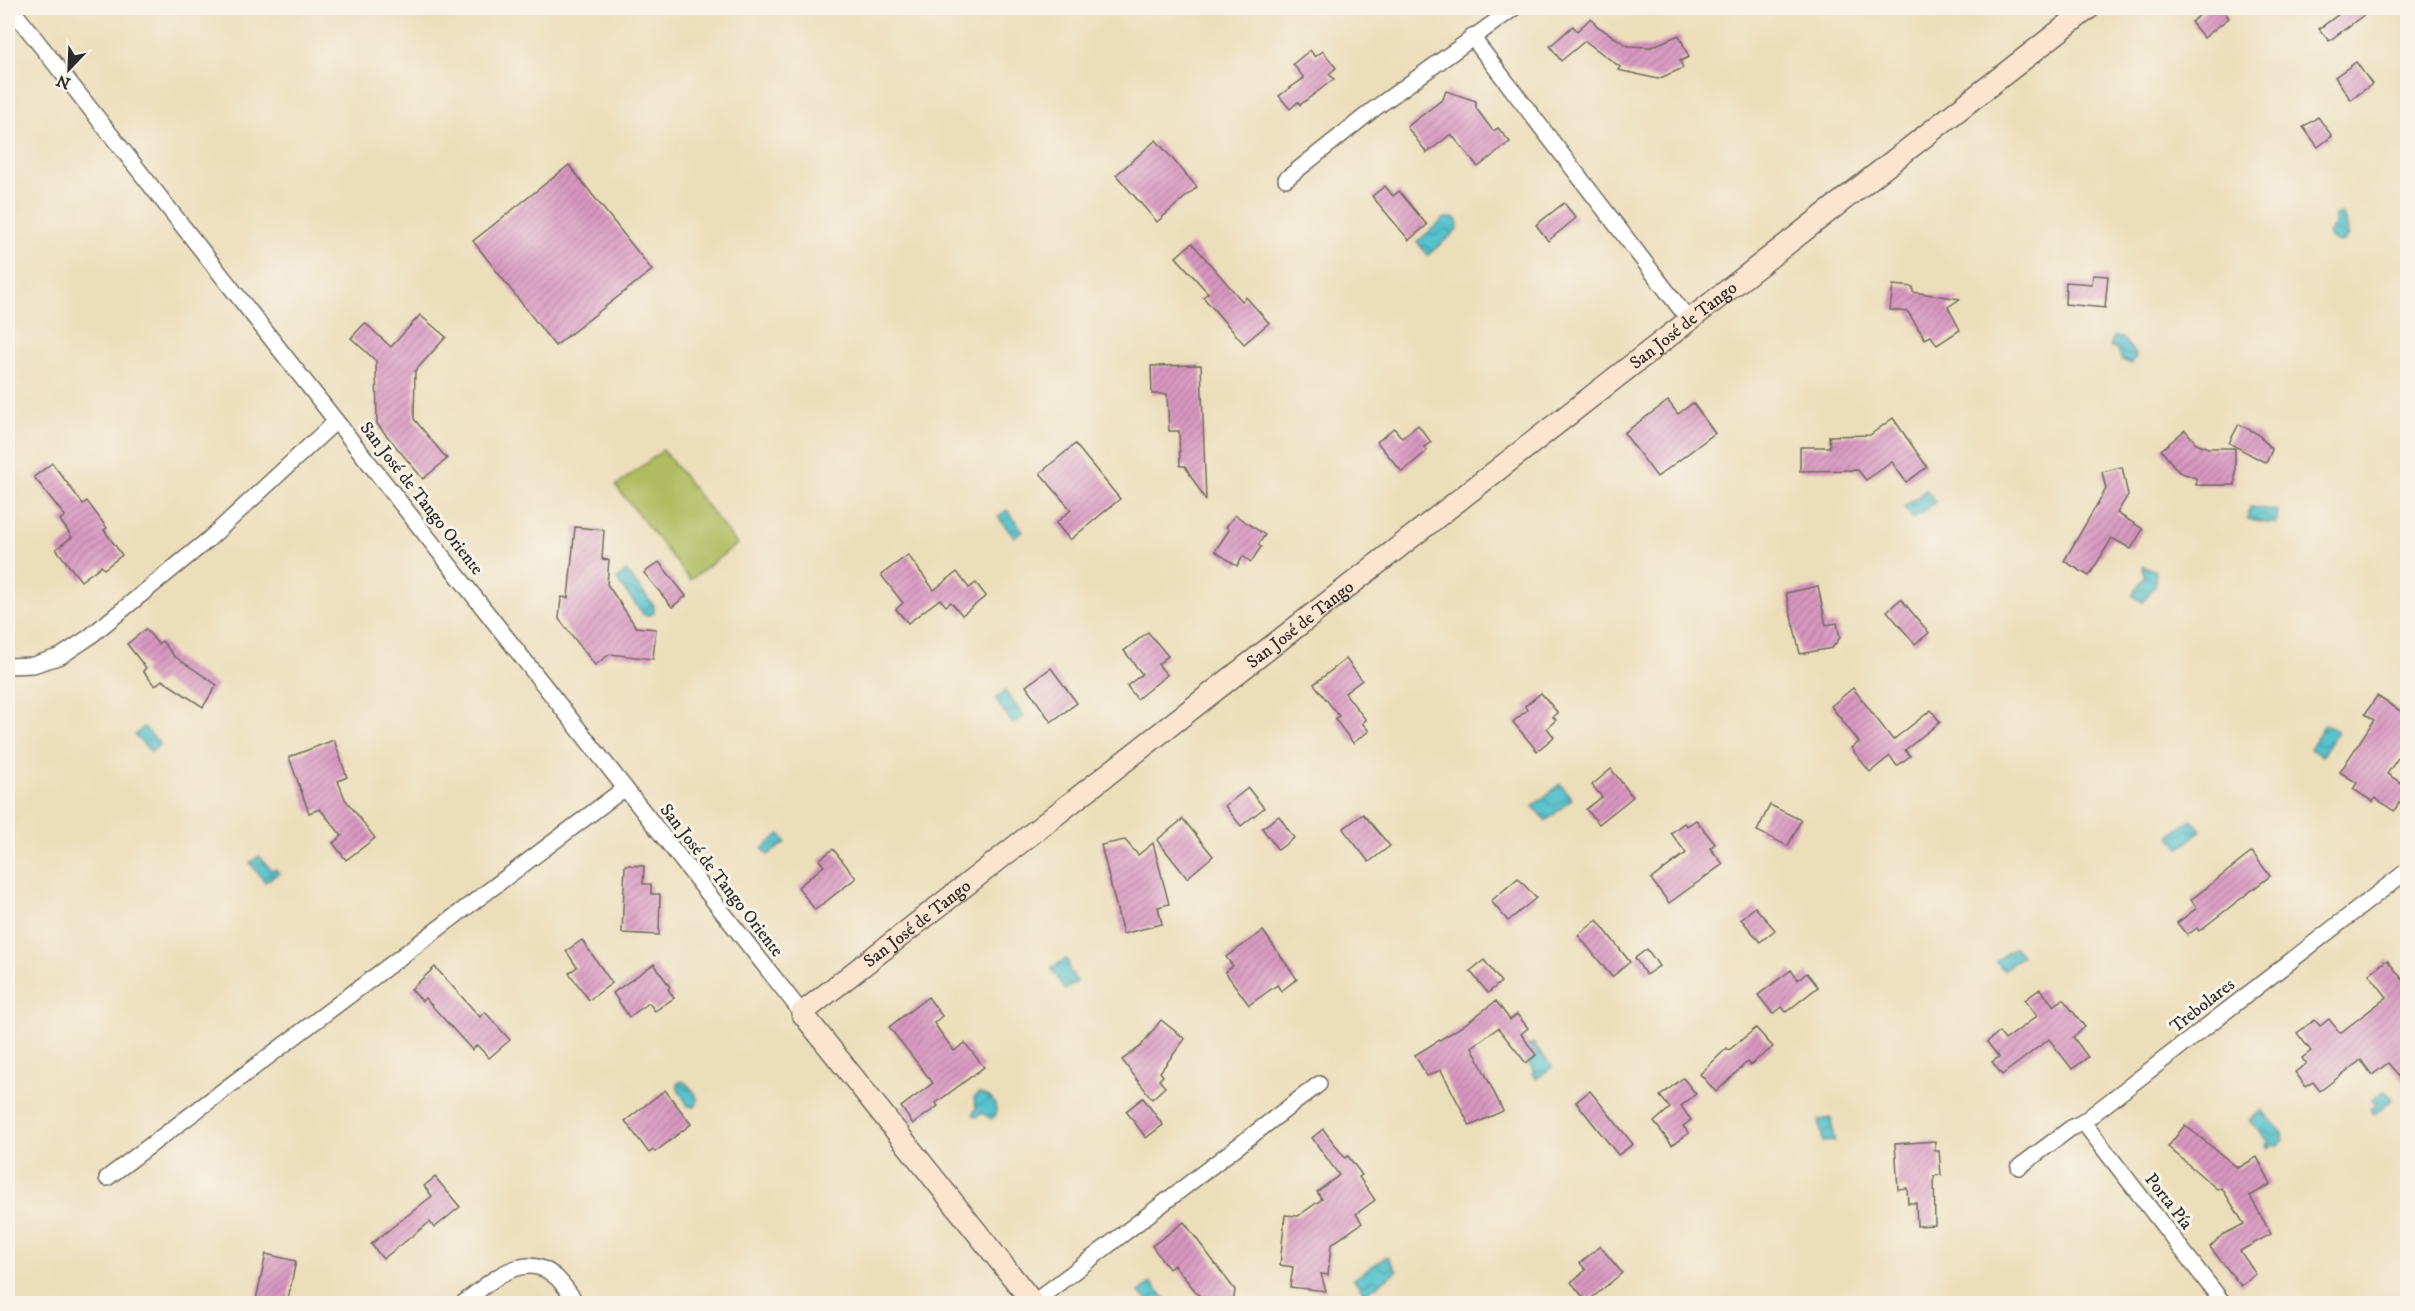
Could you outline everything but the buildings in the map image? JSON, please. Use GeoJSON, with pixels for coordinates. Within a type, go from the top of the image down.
{"type":"FeatureCollection","features":[{"type":"Feature","properties":{"kind":"street","name":"San José de Tango Oriente"},"geometry":{"type":"LineString","coordinates":[[11,8],[802,1013]]}},
{"type":"Feature","properties":{"kind":"street"},"geometry":{"type":"LineString","coordinates":[[1286,179],[1374,109],[1514,8]]}},
{"type":"Feature","properties":{"kind":"street","name":"San José de Tango"},"geometry":{"type":"LineString","coordinates":[[802,1013],[2089,8]]}},
{"type":"Feature","properties":{"kind":"street"},"geometry":{"type":"LineString","coordinates":[[1472,37],[1689,320]]}},
{"type":"Feature","properties":{"kind":"street"},"geometry":{"type":"LineString","coordinates":[[8,666],[33,665],[61,656],[88,638],[209,539],[336,421]]}},
{"type":"Feature","properties":{"kind":"street"},"geometry":{"type":"LineString","coordinates":[[107,1178],[625,788]]}},
{"type":"Feature","properties":{"kind":"street","name":"Trebolares"},"geometry":{"type":"LineString","coordinates":[[2019,1167],[2071,1128],[2083,1122],[2408,870]]}},
{"type":"Feature","properties":{"kind":"street"},"geometry":{"type":"LineString","coordinates":[[802,1013],[1033,1303],[1319,1084]]}},
{"type":"Feature","properties":{"kind":"street","name":"Porta Pía"},"geometry":{"type":"LineString","coordinates":[[2083,1122],[2223,1304]]}},
{"type":"Feature","properties":{"kind":"street"},"geometry":{"type":"LineString","coordinates":[[462,1304],[501,1274],[521,1266],[532,1266],[549,1272],[557,1278],[577,1304]]}},
{"type":"Feature","properties":{"kind":"green space"},"geometry":{"type":"Polygon","coordinates":[[[663,450],[737,544],[690,580],[616,486],[663,450]]]}},
{"type":"Feature","properties":{"kind":"water"},"geometry":{"type":"Polygon","coordinates":[[[2341,214],[2346,221],[2348,235],[2339,243],[2331,238],[2329,233],[2334,225],[2334,216],[2341,214]]]}},
{"type":"Feature","properties":{"kind":"water"},"geometry":{"type":"Polygon","coordinates":[[[1445,218],[1455,218],[1458,223],[1457,230],[1428,255],[1417,242],[1445,218]]]}},
{"type":"Feature","properties":{"kind":"water"},"geometry":{"type":"Polygon","coordinates":[[[2114,336],[2123,339],[2136,355],[2132,364],[2122,360],[2117,349],[2110,346],[2114,336]]]}},
{"type":"Feature","properties":{"kind":"water"},"geometry":{"type":"Polygon","coordinates":[[[1926,490],[1935,502],[1913,519],[1904,507],[1926,490]]]}},
{"type":"Feature","properties":{"kind":"water"},"geometry":{"type":"Polygon","coordinates":[[[2250,507],[2278,511],[2276,524],[2248,520],[2250,507]]]}},
{"type":"Feature","properties":{"kind":"water"},"geometry":{"type":"Polygon","coordinates":[[[1007,510],[1023,531],[1014,537],[998,517],[1007,510]]]}},
{"type":"Feature","properties":{"kind":"water"},"geometry":{"type":"Polygon","coordinates":[[[2143,566],[2156,571],[2155,585],[2143,602],[2132,595],[2144,578],[2143,566]]]}},
{"type":"Feature","properties":{"kind":"water"},"geometry":{"type":"Polygon","coordinates":[[[626,571],[654,606],[654,613],[644,615],[616,579],[626,571]]]}},
{"type":"Feature","properties":{"kind":"water"},"geometry":{"type":"Polygon","coordinates":[[[1005,691],[1024,716],[1013,724],[995,699],[1005,691]]]}},
{"type":"Feature","properties":{"kind":"water"},"geometry":{"type":"Polygon","coordinates":[[[2325,724],[2338,732],[2322,756],[2310,749],[2325,724]]]}},
{"type":"Feature","properties":{"kind":"water"},"geometry":{"type":"Polygon","coordinates":[[[144,727],[160,744],[151,752],[135,735],[144,727]]]}},
{"type":"Feature","properties":{"kind":"water"},"geometry":{"type":"Polygon","coordinates":[[[1560,784],[1572,799],[1546,821],[1533,806],[1560,784]]]}},
{"type":"Feature","properties":{"kind":"water"},"geometry":{"type":"Polygon","coordinates":[[[2191,819],[2201,831],[2180,848],[2170,836],[2191,819]]]}},
{"type":"Feature","properties":{"kind":"water"},"geometry":{"type":"Polygon","coordinates":[[[780,834],[786,842],[768,855],[762,848],[780,834]]]}},
{"type":"Feature","properties":{"kind":"water"},"geometry":{"type":"Polygon","coordinates":[[[259,856],[272,871],[275,869],[279,873],[265,882],[250,863],[259,856]]]}},
{"type":"Feature","properties":{"kind":"water"},"geometry":{"type":"Polygon","coordinates":[[[2015,947],[2022,956],[2003,970],[1996,961],[2015,947]]]}},
{"type":"Feature","properties":{"kind":"water"},"geometry":{"type":"Polygon","coordinates":[[[1066,959],[1069,970],[1077,982],[1065,990],[1051,968],[1066,959]]]}},
{"type":"Feature","properties":{"kind":"water"},"geometry":{"type":"Polygon","coordinates":[[[1533,1043],[1552,1067],[1536,1079],[1532,1074],[1535,1071],[1520,1052],[1533,1043]]]}},
{"type":"Feature","properties":{"kind":"water"},"geometry":{"type":"Polygon","coordinates":[[[681,1081],[696,1095],[698,1101],[695,1107],[688,1106],[677,1087],[681,1081]]]}},
{"type":"Feature","properties":{"kind":"water"},"geometry":{"type":"Polygon","coordinates":[[[2386,1090],[2393,1099],[2374,1114],[2370,1109],[2376,1105],[2372,1100],[2386,1090]]]}},
{"type":"Feature","properties":{"kind":"water"},"geometry":{"type":"Polygon","coordinates":[[[978,1094],[990,1097],[994,1103],[996,1115],[991,1119],[982,1113],[976,1117],[973,1114],[976,1108],[974,1098],[978,1094]]]}},
{"type":"Feature","properties":{"kind":"water"},"geometry":{"type":"Polygon","coordinates":[[[2262,1110],[2283,1134],[2281,1137],[2284,1140],[2277,1146],[2274,1143],[2268,1148],[2266,1145],[2269,1142],[2249,1120],[2262,1110]]]}},
{"type":"Feature","properties":{"kind":"water"},"geometry":{"type":"Polygon","coordinates":[[[1831,1118],[1834,1141],[1823,1142],[1819,1120],[1831,1118]]]}},
{"type":"Feature","properties":{"kind":"water"},"geometry":{"type":"Polygon","coordinates":[[[1387,1256],[1397,1271],[1365,1294],[1354,1279],[1387,1256]]]}},
{"type":"Feature","properties":{"kind":"water"},"geometry":{"type":"Polygon","coordinates":[[[1151,1283],[1169,1303],[1149,1303],[1139,1292],[1151,1283]]]}}]}
